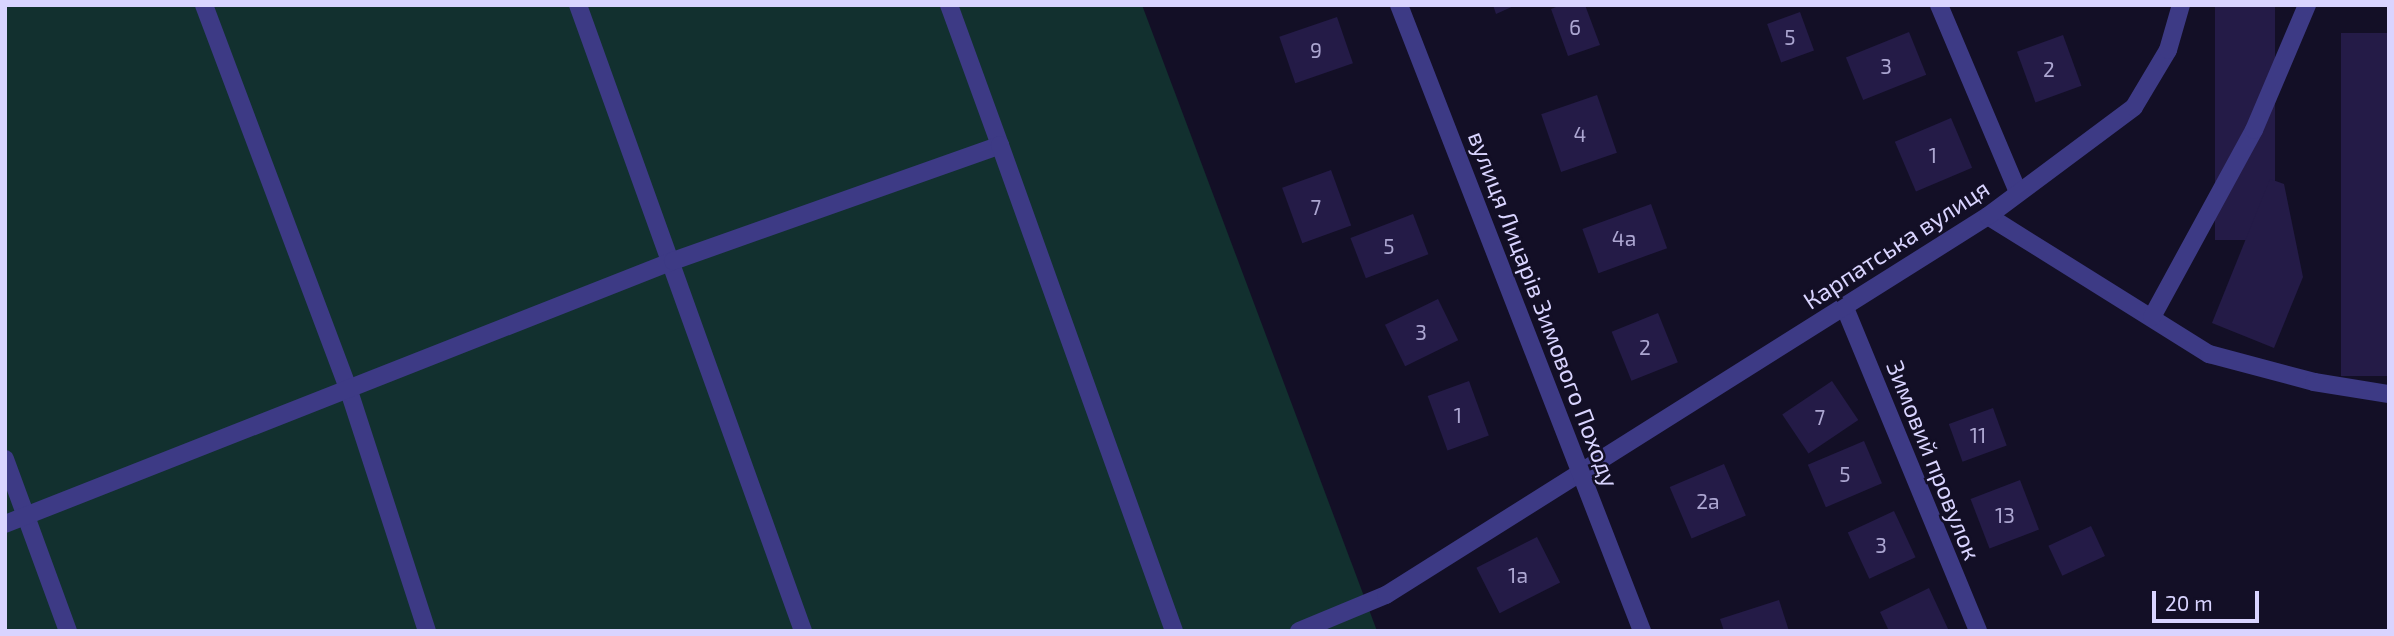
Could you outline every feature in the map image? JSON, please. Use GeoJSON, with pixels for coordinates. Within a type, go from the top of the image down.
{"type":"FeatureCollection","features":[{"type":"Feature","properties":{"kind":"street"},"geometry":{"type":"LineString","coordinates":[[204,5],[349,391],[427,631]]}},
{"type":"Feature","properties":{"kind":"street"},"geometry":{"type":"LineString","coordinates":[[578,5],[673,261],[803,631]]}},
{"type":"Feature","properties":{"kind":"street"},"geometry":{"type":"LineString","coordinates":[[949,5],[1174,631]]}},
{"type":"Feature","properties":{"kind":"street","name":"вулиця Лицарів Зимового Походу"},"geometry":{"type":"LineString","coordinates":[[1399,5],[1642,631]]}},
{"type":"Feature","properties":{"kind":"street"},"geometry":{"type":"LineString","coordinates":[[1939,5],[2018,192]]}},
{"type":"Feature","properties":{"kind":"street","name":"Карпатська вулиця"},"geometry":{"type":"LineString","coordinates":[[1299,631],[1386,594],[1988,216],[2134,107],[2168,50],[2181,5]]}},
{"type":"Feature","properties":{"kind":"street"},"geometry":{"type":"LineString","coordinates":[[2152,317],[2254,130],[2308,5]]}},
{"type":"Feature","properties":{"kind":"street"},"geometry":{"type":"LineString","coordinates":[[5,524],[349,391],[673,261],[1000,145]]}},
{"type":"Feature","properties":{"kind":"street"},"geometry":{"type":"LineString","coordinates":[[1988,216],[2209,355],[2314,382],[2389,394]]}},
{"type":"Feature","properties":{"kind":"street","name":"Зимовий провулок"},"geometry":{"type":"LineString","coordinates":[[1845,308],[1978,631]]}},
{"type":"Feature","properties":{"kind":"street"},"geometry":{"type":"LineString","coordinates":[[5,459],[68,631]]}},
{"type":"Feature","properties":{"kind":"green space"},"geometry":{"type":"Polygon","coordinates":[[[5,5],[1142,5],[1377,631],[5,631],[5,5]]]}},
{"type":"Feature","properties":{"kind":"building"},"geometry":{"type":"Polygon","coordinates":[[[1493,5],[1516,5],[1496,14],[1493,5]]]}},
{"type":"Feature","properties":{"kind":"building"},"geometry":{"type":"Polygon","coordinates":[[[1561,5],[1585,5],[1600,45],[1568,56],[1551,9],[1561,5]]]}},
{"type":"Feature","properties":{"kind":"building"},"geometry":{"type":"Polygon","coordinates":[[[2215,5],[2275,5],[2275,240],[2215,240],[2215,5]]]}},
{"type":"Feature","properties":{"kind":"building"},"geometry":{"type":"Polygon","coordinates":[[[1800,12],[1814,51],[1781,62],[1767,24],[1800,12]]]}},
{"type":"Feature","properties":{"kind":"building"},"geometry":{"type":"Polygon","coordinates":[[[1337,17],[1353,63],[1295,83],[1279,37],[1337,17]]]}},
{"type":"Feature","properties":{"kind":"building"},"geometry":{"type":"Polygon","coordinates":[[[1909,32],[1926,75],[1863,100],[1846,57],[1909,32]]]}},
{"type":"Feature","properties":{"kind":"building"},"geometry":{"type":"Polygon","coordinates":[[[2341,33],[2389,33],[2389,376],[2341,376],[2341,33]]]}},
{"type":"Feature","properties":{"kind":"building"},"geometry":{"type":"Polygon","coordinates":[[[2063,35],[2081,86],[2035,103],[2017,52],[2063,35]]]}},
{"type":"Feature","properties":{"kind":"building"},"geometry":{"type":"Polygon","coordinates":[[[1597,95],[1617,153],[1561,172],[1541,114],[1597,95]]]}},
{"type":"Feature","properties":{"kind":"building"},"geometry":{"type":"Polygon","coordinates":[[[1951,118],[1972,168],[1916,192],[1895,142],[1951,118]]]}},
{"type":"Feature","properties":{"kind":"building"},"geometry":{"type":"Polygon","coordinates":[[[1331,170],[1351,225],[1302,243],[1282,188],[1331,170]]]}},
{"type":"Feature","properties":{"kind":"building"},"geometry":{"type":"Polygon","coordinates":[[[2270,179],[2284,184],[2303,277],[2274,348],[2212,323],[2270,179]]]}},
{"type":"Feature","properties":{"kind":"building"},"geometry":{"type":"Polygon","coordinates":[[[1651,204],[1667,248],[1598,273],[1582,229],[1651,204]]]}},
{"type":"Feature","properties":{"kind":"building"},"geometry":{"type":"Polygon","coordinates":[[[1413,214],[1428,254],[1366,278],[1350,238],[1413,214]]]}},
{"type":"Feature","properties":{"kind":"building"},"geometry":{"type":"Polygon","coordinates":[[[1438,299],[1458,340],[1405,366],[1385,325],[1438,299]]]}},
{"type":"Feature","properties":{"kind":"building"},"geometry":{"type":"Polygon","coordinates":[[[1658,313],[1678,362],[1631,381],[1612,332],[1658,313]]]}},
{"type":"Feature","properties":{"kind":"building"},"geometry":{"type":"Polygon","coordinates":[[[1469,381],[1489,436],[1447,451],[1428,396],[1469,381]]]}},
{"type":"Feature","properties":{"kind":"building"},"geometry":{"type":"Polygon","coordinates":[[[1832,381],[1858,420],[1809,454],[1782,415],[1832,381]]]}},
{"type":"Feature","properties":{"kind":"building"},"geometry":{"type":"Polygon","coordinates":[[[1993,408],[2007,446],[1963,462],[1949,424],[1993,408]]]}},
{"type":"Feature","properties":{"kind":"building"},"geometry":{"type":"Polygon","coordinates":[[[1864,441],[1882,483],[1826,507],[1808,465],[1864,441]]]}},
{"type":"Feature","properties":{"kind":"building"},"geometry":{"type":"Polygon","coordinates":[[[1724,464],[1746,516],[1692,539],[1670,487],[1724,464]]]}},
{"type":"Feature","properties":{"kind":"building"},"geometry":{"type":"Polygon","coordinates":[[[2020,480],[2039,529],[1990,548],[1971,499],[2020,480]]]}},
{"type":"Feature","properties":{"kind":"building"},"geometry":{"type":"Polygon","coordinates":[[[1894,511],[1916,557],[1869,579],[1848,533],[1894,511]]]}},
{"type":"Feature","properties":{"kind":"building"},"geometry":{"type":"Polygon","coordinates":[[[2091,526],[2105,556],[2062,576],[2048,546],[2091,526]]]}},
{"type":"Feature","properties":{"kind":"building"},"geometry":{"type":"Polygon","coordinates":[[[1537,537],[1560,582],[1500,613],[1476,568],[1537,537]]]}},
{"type":"Feature","properties":{"kind":"building"},"geometry":{"type":"Polygon","coordinates":[[[1929,588],[1949,631],[1889,631],[1880,612],[1929,588]]]}},
{"type":"Feature","properties":{"kind":"building"},"geometry":{"type":"Polygon","coordinates":[[[1779,600],[1789,631],[1724,631],[1720,619],[1779,600]]]}}]}
